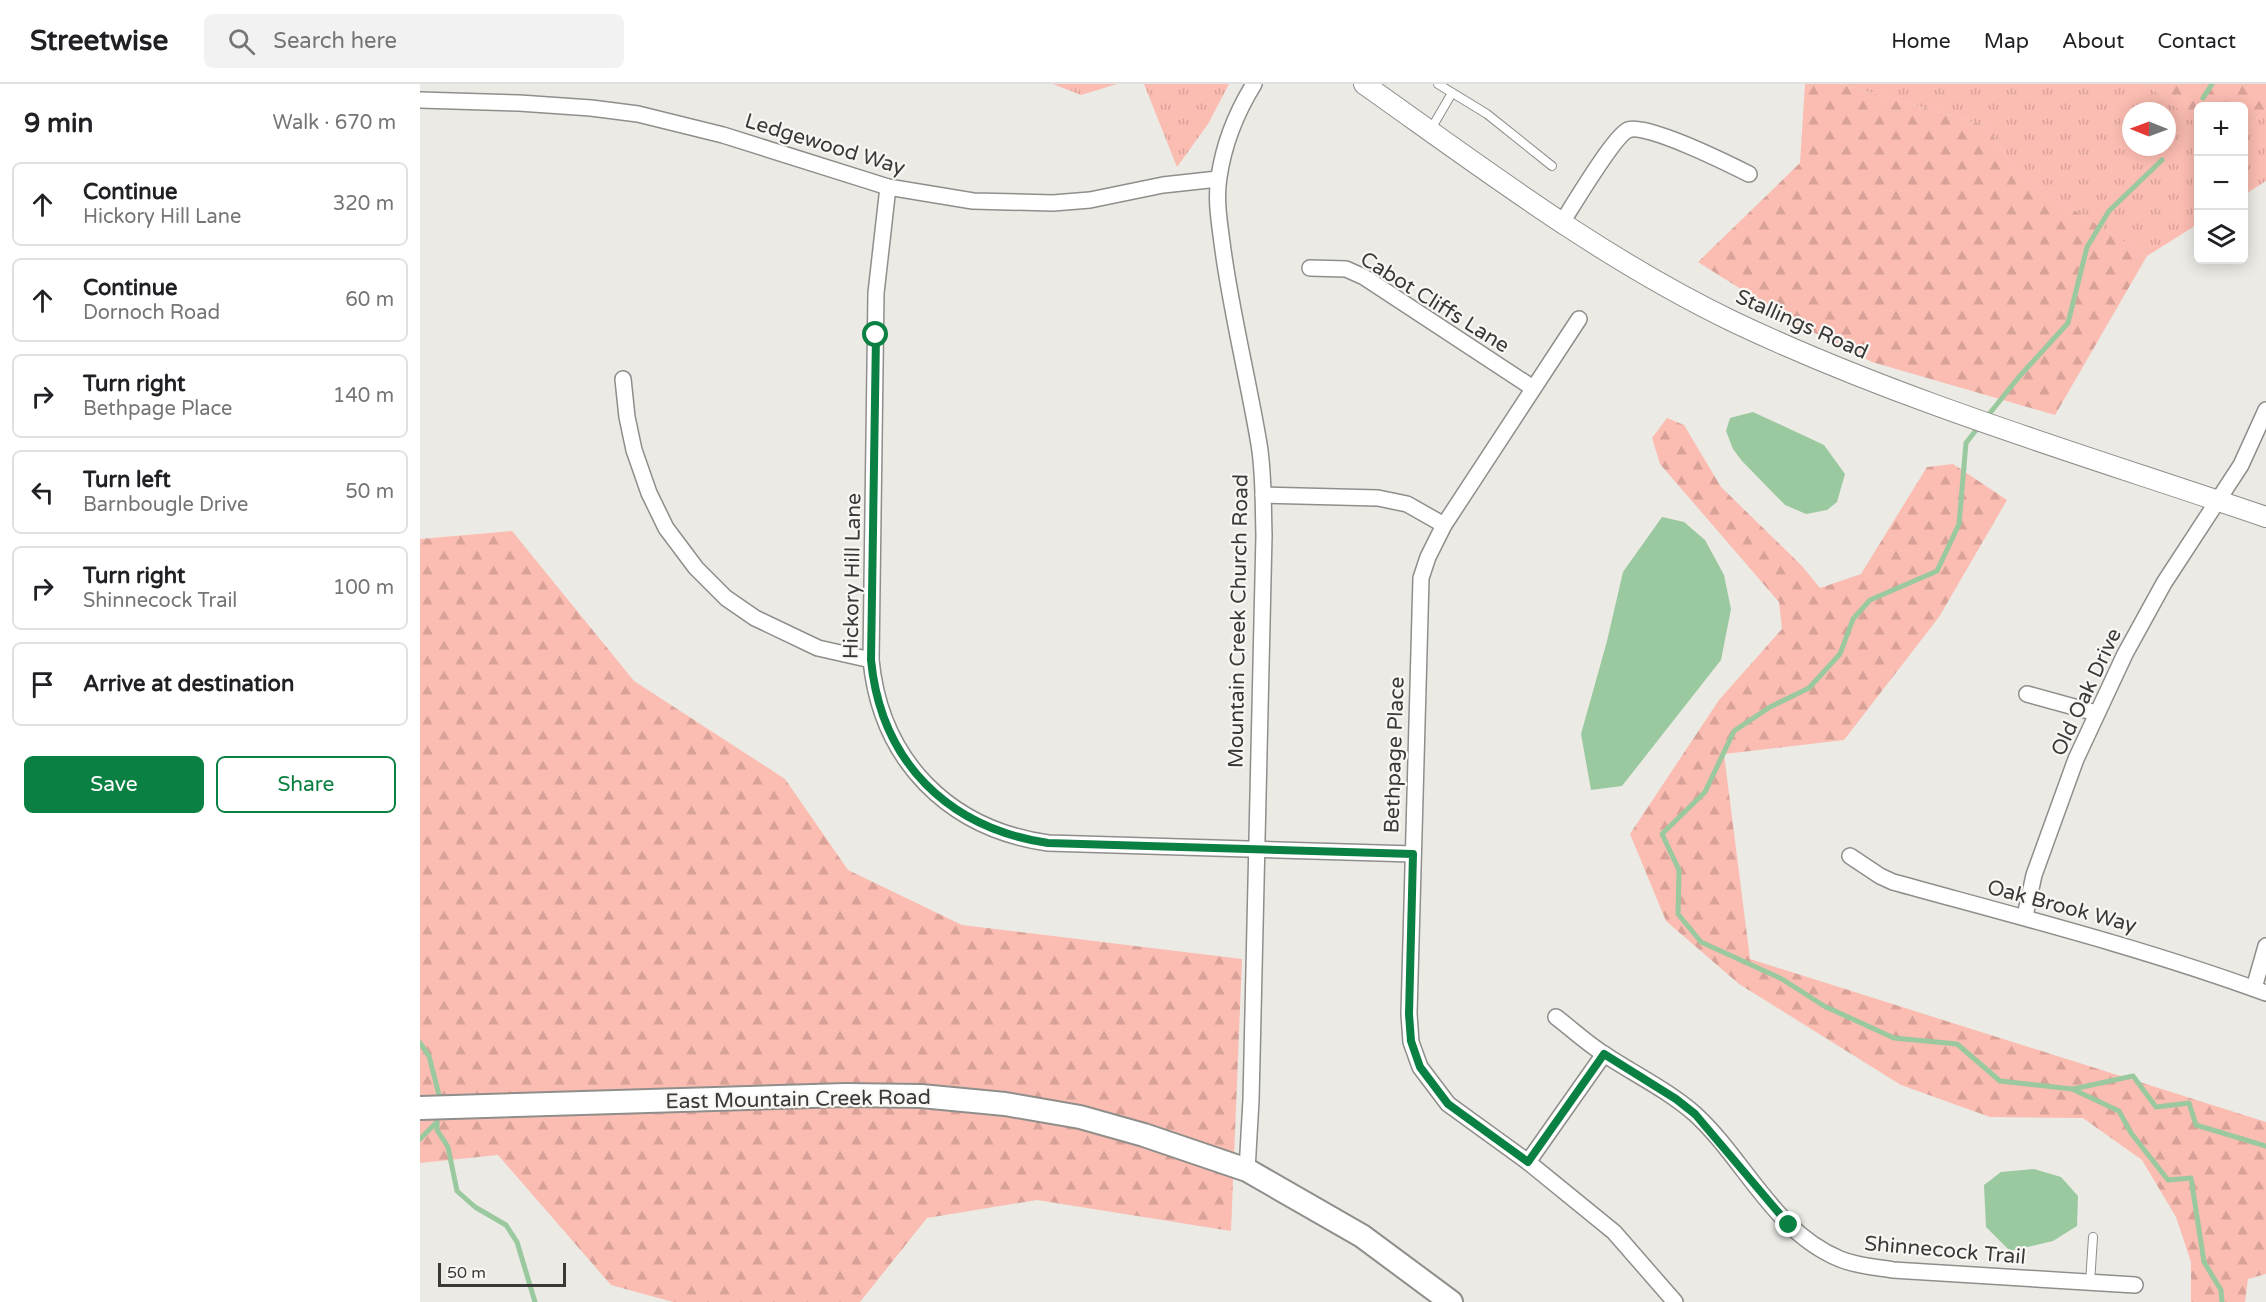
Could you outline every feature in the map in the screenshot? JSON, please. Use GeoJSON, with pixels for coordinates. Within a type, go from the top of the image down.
{"type":"FeatureCollection","features":[{"type":"Feature","properties":{"kind":"main road","name":"East Mountain Creek Road"},"geometry":{"type":"LineString","coordinates":[[420,1108],[845,1095],[921,1096],[1005,1104],[1080,1117],[1144,1135],[1247,1170],[1362,1236],[1451,1302]]}},
{"type":"Feature","properties":{"kind":"street","name":"Mountain Creek Church Road"},"geometry":{"type":"LineString","coordinates":[[1247,1170],[1251,1100],[1263,495],[1260,446],[1227,273],[1217,207],[1218,179],[1226,141],[1239,108],[1254,84]]}},
{"type":"Feature","properties":{"kind":"street","name":"Stallings Road"},"geometry":{"type":"LineString","coordinates":[[1365,84],[1561,224],[1634,268],[1733,321],[1833,366],[2036,441],[2266,517]]}},
{"type":"Feature","properties":{"kind":"street","name":"Ledgewood Way"},"geometry":{"type":"LineString","coordinates":[[420,100],[519,103],[638,114],[723,135],[888,187],[973,201],[1053,203],[1090,200],[1163,185],[1218,179]]}},
{"type":"Feature","properties":{"kind":"street"},"geometry":{"type":"LineString","coordinates":[[1561,224],[1616,141],[1629,129],[1637,128],[1654,132],[1749,174]]}},
{"type":"Feature","properties":{"kind":"street","name":"Hickory Hill Lane"},"geometry":{"type":"LineString","coordinates":[[888,187],[876,293],[871,660],[879,704],[897,747],[910,767],[943,801],[984,826],[1030,840],[1048,843],[1413,854]]}},
{"type":"Feature","properties":{"kind":"street","name":"Cabot Cliffs Lane"},"geometry":{"type":"LineString","coordinates":[[1310,268],[1346,269],[1364,278],[1533,388]]}},
{"type":"Feature","properties":{"kind":"street","name":"Bethpage Place"},"geometry":{"type":"LineString","coordinates":[[1579,319],[1444,525],[1428,557],[1420,587],[1409,1014],[1411,1041],[1420,1067],[1448,1104],[1528,1162],[1614,1232],[1675,1302]]}},
{"type":"Feature","properties":{"kind":"street"},"geometry":{"type":"LineString","coordinates":[[624,379],[627,417],[634,450],[649,493],[666,528],[696,568],[726,598],[764,622],[818,648],[871,660]]}},
{"type":"Feature","properties":{"kind":"street","name":"Old Oak Drive"},"geometry":{"type":"LineString","coordinates":[[2025,916],[2034,875],[2047,836],[2096,713],[2164,583],[2241,465],[2266,410]]}},
{"type":"Feature","properties":{"kind":"street"},"geometry":{"type":"LineString","coordinates":[[1263,495],[1378,498],[1407,504],[1444,525]]}},
{"type":"Feature","properties":{"kind":"street"},"geometry":{"type":"LineString","coordinates":[[2027,694],[2096,713]]}},
{"type":"Feature","properties":{"kind":"street","name":"Oak Brook Way"},"geometry":{"type":"LineString","coordinates":[[1850,855],[1880,876],[1893,882],[2136,948],[2260,991]]}},
{"type":"Feature","properties":{"kind":"street"},"geometry":{"type":"LineString","coordinates":[[2260,991],[2266,946]]}},
{"type":"Feature","properties":{"kind":"street","name":"Shinnecock Trail"},"geometry":{"type":"LineString","coordinates":[[1556,1017],[1604,1054],[1676,1099],[1695,1114],[1789,1225],[1814,1245],[1840,1259],[1862,1266],[1893,1270],[2135,1285]]}},
{"type":"Feature","properties":{"kind":"street"},"geometry":{"type":"LineString","coordinates":[[1528,1162],[1604,1054]]}},
{"type":"Feature","properties":{"kind":"lane"},"geometry":{"type":"LineString","coordinates":[[1438,84],[1486,114],[1552,166]]}},
{"type":"Feature","properties":{"kind":"lane"},"geometry":{"type":"LineString","coordinates":[[1430,131],[1452,93]]}},
{"type":"Feature","properties":{"kind":"lane"},"geometry":{"type":"LineString","coordinates":[[2090,1283],[2092,1237]]}},
{"type":"Feature","properties":{"kind":"green space"},"geometry":{"type":"Polygon","coordinates":[[[1053,84],[1117,84],[1081,95],[1053,84]]]}},
{"type":"Feature","properties":{"kind":"green space"},"geometry":{"type":"Polygon","coordinates":[[[1144,84],[1229,84],[1208,124],[1177,167],[1144,84]]]}},
{"type":"Feature","properties":{"kind":"green space"},"geometry":{"type":"Polygon","coordinates":[[[1805,84],[1841,84],[1987,126],[2017,174],[2147,256],[2055,415],[1872,362],[1793,322],[1698,262],[1800,163],[1805,84]]]}},
{"type":"Feature","properties":{"kind":"green space"},"geometry":{"type":"Polygon","coordinates":[[[1841,84],[2146,84],[2169,102],[2122,102],[2122,156],[2176,156],[2176,107],[2194,121],[2194,227],[2147,256],[2017,174],[1987,126],[1841,84]]]}},
{"type":"Feature","properties":{"kind":"green space"},"geometry":{"type":"Polygon","coordinates":[[[2146,84],[2266,84],[2266,109],[2248,127],[2248,102],[2194,102],[2194,122],[2176,108],[2176,102],[2169,102],[2146,84]]]}},
{"type":"Feature","properties":{"kind":"green space"},"geometry":{"type":"Polygon","coordinates":[[[2266,109],[2266,181],[2248,192],[2248,156],[2248,127],[2266,109]]]}},
{"type":"Feature","properties":{"kind":"green space"},"geometry":{"type":"Polygon","coordinates":[[[1667,418],[1684,425],[1721,487],[1802,566],[1820,588],[1861,574],[1927,467],[1953,464],[2007,500],[1939,617],[1844,740],[1724,754],[1750,959],[2266,1122],[2266,1274],[2248,1279],[2245,1302],[2191,1302],[2191,1262],[2176,1217],[2142,1160],[2083,1118],[1990,1117],[1901,1085],[1739,984],[1666,921],[1630,834],[1719,700],[1782,629],[1779,602],[1660,464],[1652,438],[1667,418]]]}},
{"type":"Feature","properties":{"kind":"green space"},"geometry":{"type":"Polygon","coordinates":[[[512,531],[634,681],[785,779],[848,870],[962,925],[1242,959],[1231,1231],[1037,1200],[927,1218],[860,1302],[673,1302],[611,1285],[498,1155],[420,1163],[420,539],[512,531]]]}},
{"type":"Feature","properties":{"kind":"shaded area"},"geometry":{"type":"Polygon","coordinates":[[[1753,412],[1824,445],[1845,474],[1837,502],[1827,510],[1806,514],[1785,505],[1742,461],[1733,449],[1726,431],[1730,418],[1753,412]]]}},
{"type":"Feature","properties":{"kind":"shaded area"},"geometry":{"type":"Polygon","coordinates":[[[1662,517],[1684,522],[1705,540],[1724,575],[1731,609],[1721,660],[1622,786],[1591,790],[1581,734],[1607,641],[1623,572],[1662,517]]]}},
{"type":"Feature","properties":{"kind":"shaded area"},"geometry":{"type":"Polygon","coordinates":[[[2034,1169],[2061,1177],[2078,1196],[2077,1226],[2053,1241],[2010,1251],[1986,1227],[1984,1185],[2001,1172],[2034,1169]]]}},
{"type":"Feature","properties":{"kind":"waterway"},"geometry":{"type":"LineString","coordinates":[[2203,98],[2212,84]]}},
{"type":"Feature","properties":{"kind":"waterway"},"geometry":{"type":"LineString","coordinates":[[1986,418],[2018,378],[2068,323],[2087,247],[2109,211],[2162,160]]}},
{"type":"Feature","properties":{"kind":"waterway"},"geometry":{"type":"LineString","coordinates":[[1980,425],[1966,443],[1959,524],[1937,571],[1870,600],[1853,619],[1840,654],[1809,688],[1770,707],[1734,731],[1705,792],[1662,834],[1679,870],[1678,914],[1701,942],[1782,979],[1824,1006],[1894,1038],[1957,1044],[2000,1081],[2072,1089],[2119,1111],[2131,1133],[2168,1180],[2191,1178],[2204,1262],[2221,1290],[2222,1302]]}},
{"type":"Feature","properties":{"kind":"waterway"},"geometry":{"type":"LineString","coordinates":[[420,1043],[429,1056],[439,1095]]}},
{"type":"Feature","properties":{"kind":"waterway"},"geometry":{"type":"LineString","coordinates":[[2073,1089],[2133,1076],[2156,1107],[2189,1103],[2196,1125],[2266,1146]]}},
{"type":"Feature","properties":{"kind":"waterway"},"geometry":{"type":"LineString","coordinates":[[437,1122],[437,1130],[448,1147],[457,1191],[475,1207],[506,1225],[517,1242],[535,1302]]}},
{"type":"Feature","properties":{"kind":"waterway"},"geometry":{"type":"LineString","coordinates":[[420,1139],[437,1122]]}},
{"type":"Feature","properties":{"kind":"route"},"geometry":{"type":"LineString","coordinates":[[876,335],[871,660],[873,680],[879,704],[897,747],[926,785],[943,801],[984,826],[1048,843],[1413,854],[1409,1014],[1411,1041],[1420,1067],[1448,1104],[1528,1162],[1604,1054],[1676,1099],[1695,1114],[1789,1225]]}}]}
